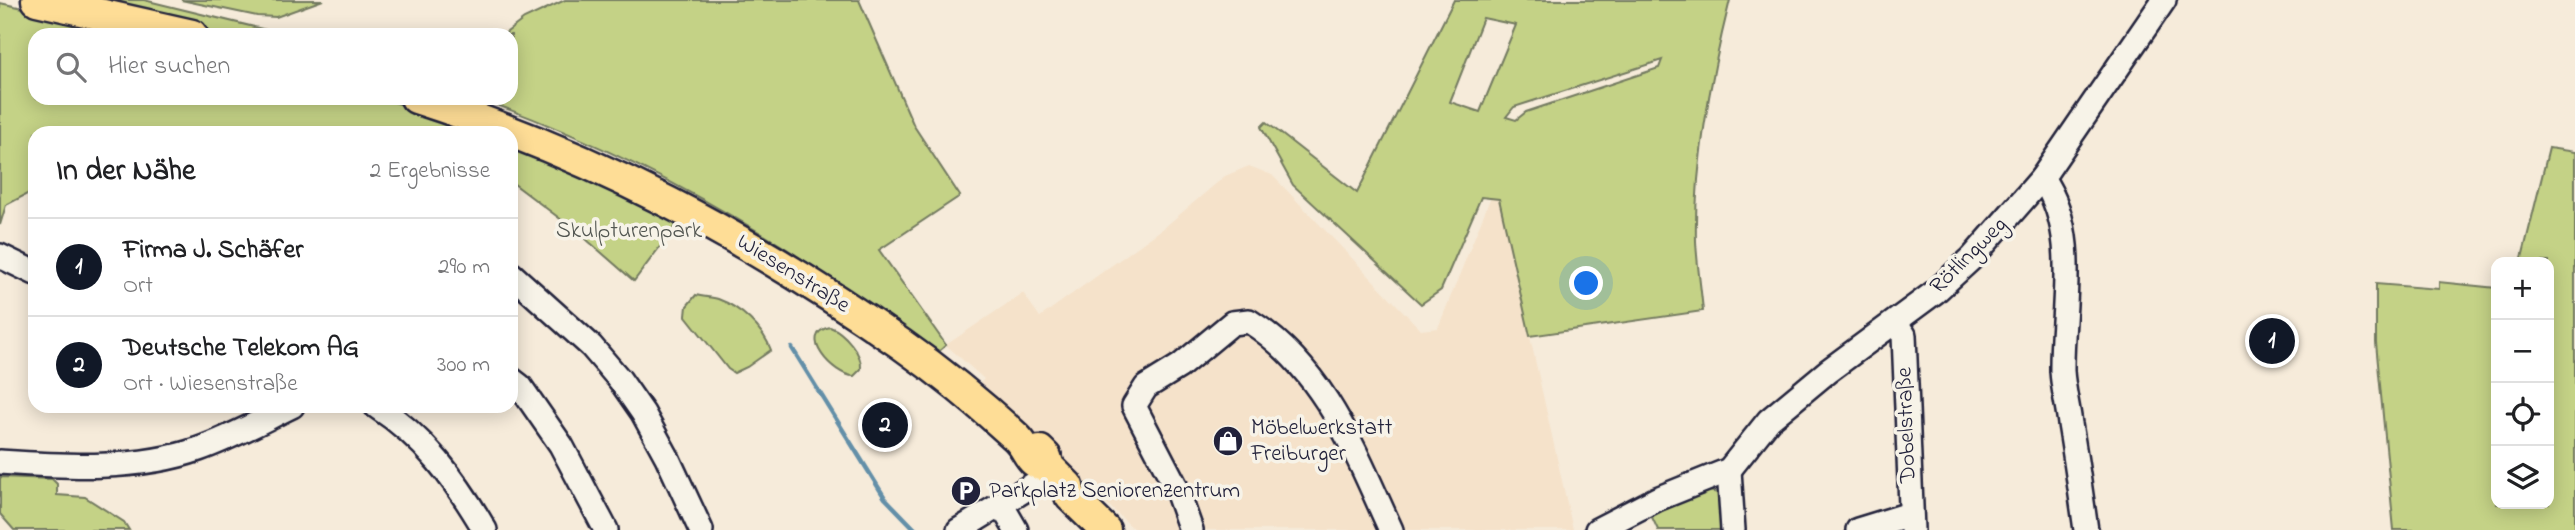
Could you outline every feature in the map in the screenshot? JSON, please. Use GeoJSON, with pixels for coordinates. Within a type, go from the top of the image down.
{"type":"FeatureCollection","features":[{"type":"Feature","properties":{"kind":"main road"},"geometry":{"type":"LineString","coordinates":[[37,0],[161,28]]}},
{"type":"Feature","properties":{"kind":"main road","name":"Wiesenstraße"},"geometry":{"type":"LineString","coordinates":[[435,105],[492,126]]}},
{"type":"Feature","properties":{"kind":"main road","name":"Wiesenstraße"},"geometry":{"type":"LineString","coordinates":[[518,135],[566,153],[640,187],[784,265],[902,345],[975,401],[1027,447],[1036,447],[1046,457],[1070,496],[1105,530]]}},
{"type":"Feature","properties":{"kind":"main road","name":"Wiesenstraße"},"geometry":{"type":"LineString","coordinates":[[1057,475],[1079,487],[1122,530]]}},
{"type":"Feature","properties":{"kind":"street","name":"Rötlingweg"},"geometry":{"type":"LineString","coordinates":[[1729,470],[1769,420],[1828,371],[1935,292],[1972,258],[2042,178],[2164,0]]}},
{"type":"Feature","properties":{"kind":"street"},"geometry":{"type":"LineString","coordinates":[[2042,178],[2058,208],[2064,244],[2066,272],[2062,373],[2086,530]]}},
{"type":"Feature","properties":{"kind":"street"},"geometry":{"type":"LineString","coordinates":[[0,256],[28,270]]}},
{"type":"Feature","properties":{"kind":"street"},"geometry":{"type":"LineString","coordinates":[[518,280],[591,346],[620,380],[643,413],[667,457],[701,530]]}},
{"type":"Feature","properties":{"kind":"street"},"geometry":{"type":"LineString","coordinates":[[1191,530],[1175,485],[1134,405],[1146,387],[1180,366],[1232,323],[1249,321],[1268,333],[1325,397],[1340,420],[1391,530]]}},
{"type":"Feature","properties":{"kind":"street","name":"Dobelstraße"},"geometry":{"type":"LineString","coordinates":[[1895,323],[1904,335],[1911,522]]}},
{"type":"Feature","properties":{"kind":"street"},"geometry":{"type":"LineString","coordinates":[[518,384],[561,445],[606,530]]}},
{"type":"Feature","properties":{"kind":"street"},"geometry":{"type":"LineString","coordinates":[[0,462],[75,466],[156,459],[197,450],[277,413]]}},
{"type":"Feature","properties":{"kind":"street"},"geometry":{"type":"LineString","coordinates":[[386,413],[422,442],[443,467],[478,527]]}},
{"type":"Feature","properties":{"kind":"street"},"geometry":{"type":"LineString","coordinates":[[1597,530],[1657,499],[1729,470],[1733,530]]}},
{"type":"Feature","properties":{"kind":"street"},"geometry":{"type":"LineString","coordinates":[[959,530],[1001,504],[1057,475]]}},
{"type":"Feature","properties":{"kind":"street"},"geometry":{"type":"LineString","coordinates":[[1001,504],[1016,530]]}},
{"type":"Feature","properties":{"kind":"street"},"geometry":{"type":"LineString","coordinates":[[1858,530],[1911,522]]}},
{"type":"Feature","properties":{"kind":"shaded area"},"geometry":{"type":"Polygon","coordinates":[[[1249,166],[1272,175],[1421,330],[1438,328],[1490,199],[1499,198],[1573,530],[1135,530],[979,385],[984,379],[946,345],[1023,293],[1040,317],[1165,227],[1225,176],[1249,166]]]}},
{"type":"Feature","properties":{"kind":"green space"},"geometry":{"type":"Polygon","coordinates":[[[64,0],[144,0],[258,28],[186,28],[64,0]]]}},
{"type":"Feature","properties":{"kind":"green space"},"geometry":{"type":"Polygon","coordinates":[[[181,0],[323,0],[276,17],[257,16],[181,0]]]}},
{"type":"Feature","properties":{"kind":"green space"},"geometry":{"type":"Polygon","coordinates":[[[565,0],[859,0],[914,126],[960,196],[879,250],[946,345],[936,354],[883,314],[774,241],[659,176],[496,105],[518,105],[518,28],[512,28],[524,19],[565,0]]]}},
{"type":"Feature","properties":{"kind":"green space"},"geometry":{"type":"Polygon","coordinates":[[[1454,0],[1730,0],[1710,89],[1698,181],[1696,241],[1703,311],[1530,336],[1499,199],[1481,197],[1441,290],[1421,304],[1293,185],[1261,127],[1266,122],[1357,193],[1454,0]],[[1483,18],[1450,102],[1480,112],[1516,25],[1483,18]],[[1662,60],[1514,107],[1506,117],[1516,120],[1526,112],[1659,68],[1662,60]]]}},
{"type":"Feature","properties":{"kind":"green space"},"geometry":{"type":"Polygon","coordinates":[[[0,3],[116,28],[28,28],[28,105],[403,105],[466,126],[28,126],[28,194],[6,205],[0,225],[0,3]]]}},
{"type":"Feature","properties":{"kind":"green space","name":"Skulpturenpark"},"geometry":{"type":"Polygon","coordinates":[[[518,146],[681,219],[634,281],[579,233],[518,187],[518,146]]]}},
{"type":"Feature","properties":{"kind":"green space"},"geometry":{"type":"Polygon","coordinates":[[[2549,148],[2575,152],[2575,530],[2394,530],[2376,343],[2376,284],[2439,289],[2439,282],[2491,287],[2491,509],[2554,509],[2554,257],[2522,257],[2549,148]]]}},
{"type":"Feature","properties":{"kind":"green space"},"geometry":{"type":"Polygon","coordinates":[[[696,295],[718,299],[742,313],[757,326],[771,350],[734,373],[728,369],[686,316],[687,306],[696,295]]]}},
{"type":"Feature","properties":{"kind":"green space"},"geometry":{"type":"Polygon","coordinates":[[[830,327],[856,350],[861,369],[854,376],[837,369],[817,346],[820,331],[830,327]]]}},
{"type":"Feature","properties":{"kind":"green space"},"geometry":{"type":"Polygon","coordinates":[[[0,477],[52,479],[57,484],[57,495],[85,497],[124,522],[129,530],[14,530],[0,514],[0,477]]]}},
{"type":"Feature","properties":{"kind":"green space"},"geometry":{"type":"Polygon","coordinates":[[[1709,491],[1718,493],[1721,499],[1723,530],[1658,530],[1650,513],[1709,491]]]}},
{"type":"Feature","properties":{"kind":"waterway"},"geometry":{"type":"LineString","coordinates":[[792,348],[885,498],[916,530]]}},
{"type":"Feature","properties":{"kind":"place","name":"Firma J. Schäfer"},"geometry":{"type":"Point","coordinates":[2272,341]}},
{"type":"Feature","properties":{"kind":"place","name":"Deutsche Telekom AG"},"geometry":{"type":"Point","coordinates":[885,425]}},
{"type":"Feature","properties":{"kind":"place","name":"Möbelwerkstatt Freiburger"},"geometry":{"type":"Point","coordinates":[1228,441]}},
{"type":"Feature","properties":{"kind":"place","name":"Parkplatz Seniorenzentrum"},"geometry":{"type":"Point","coordinates":[966,491]}}]}
